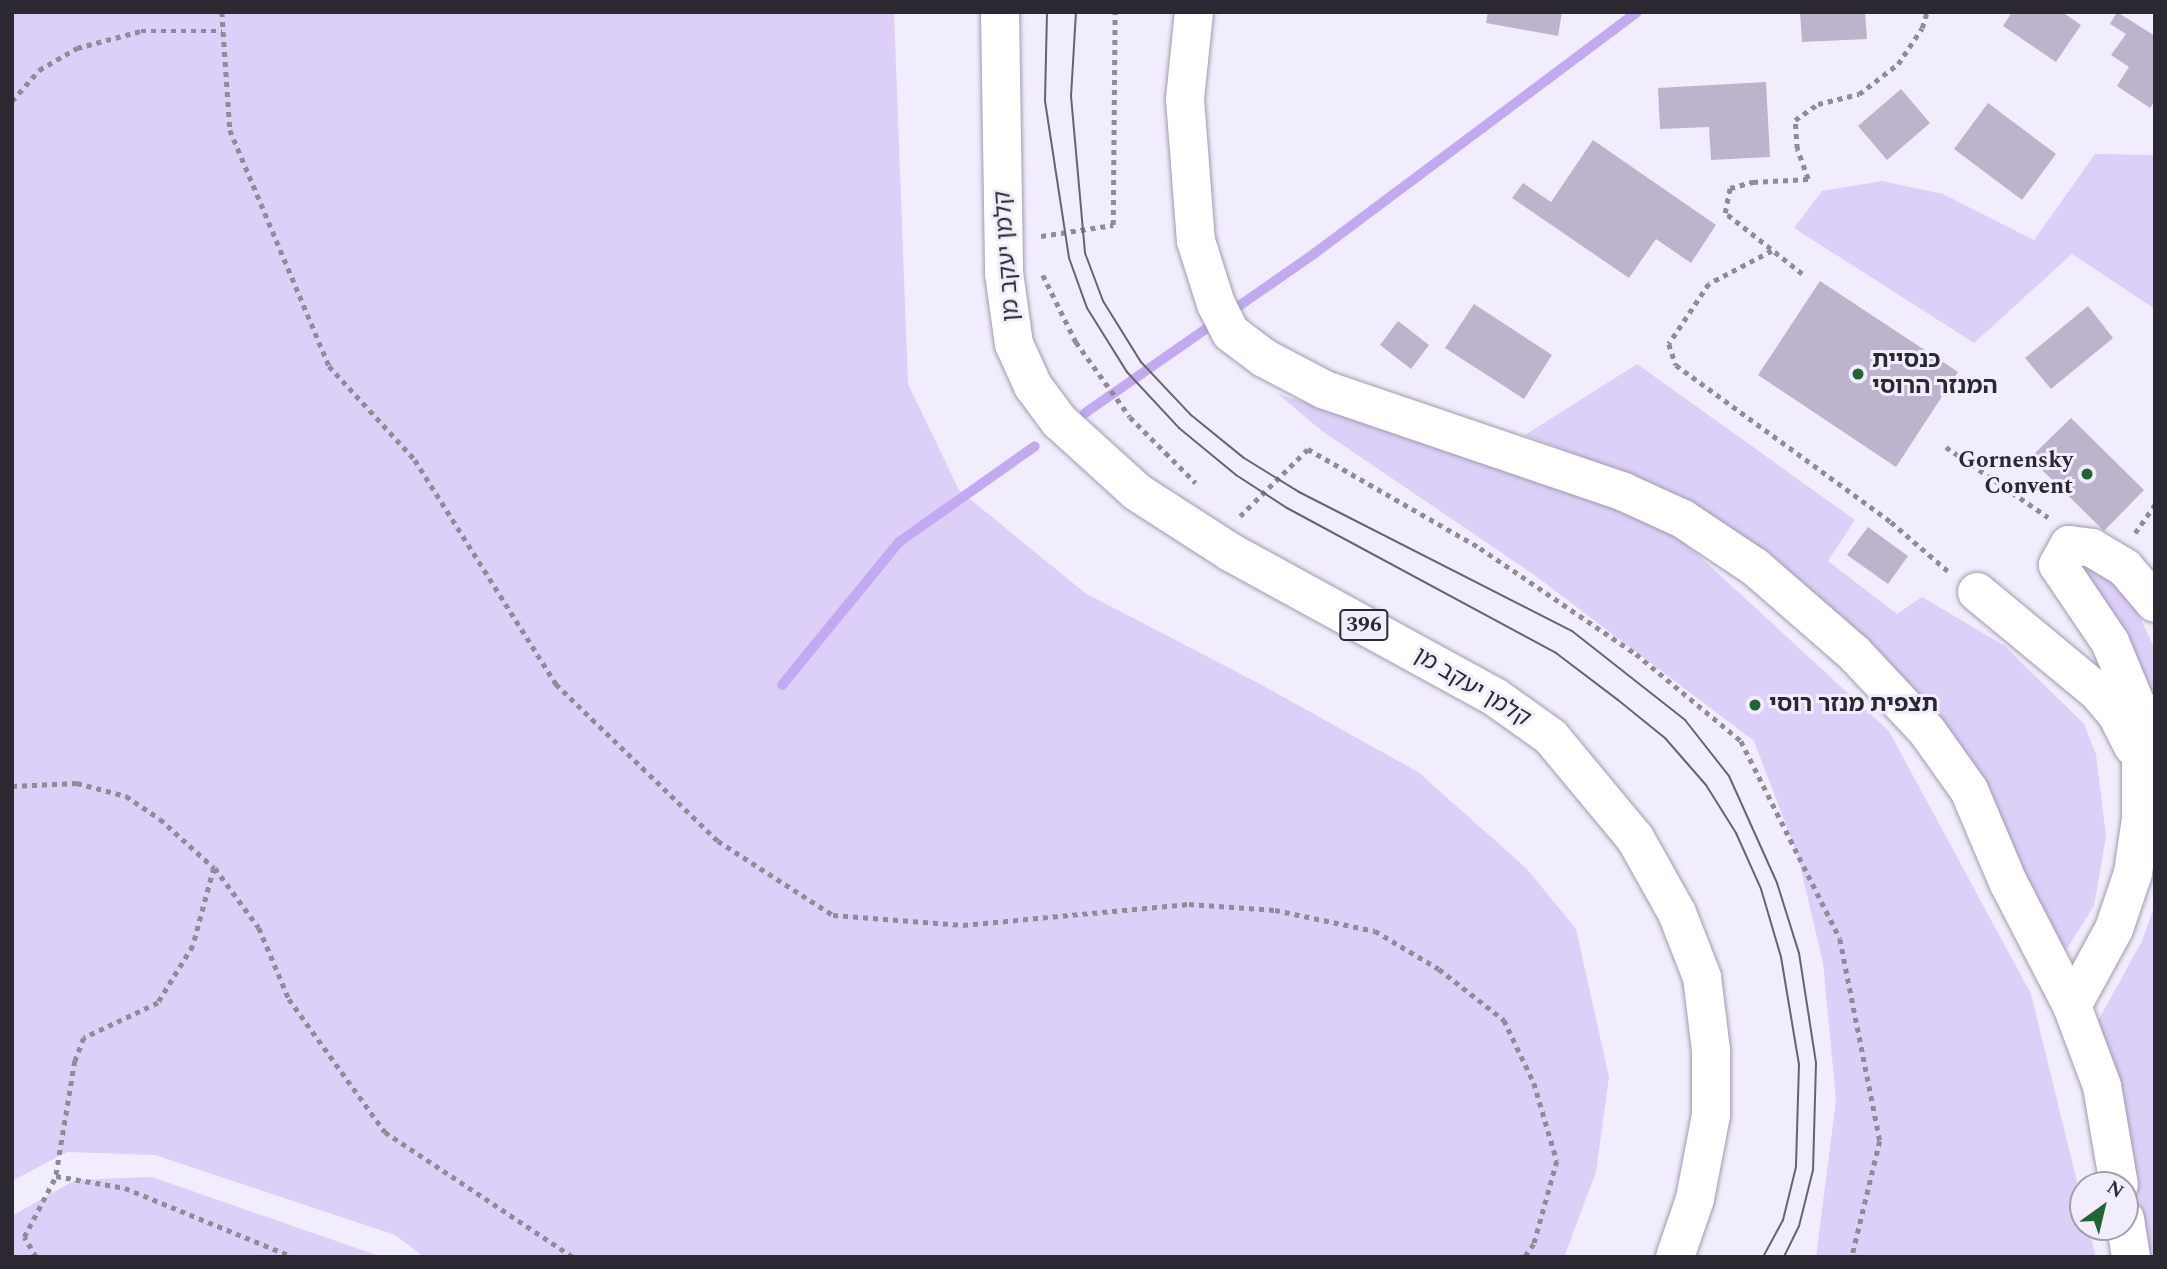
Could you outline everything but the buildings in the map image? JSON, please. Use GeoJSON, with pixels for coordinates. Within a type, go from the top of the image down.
{"type":"FeatureCollection","features":[{"type":"Feature","properties":{"kind":"main road","name":"קלמן יעקב מן"},"geometry":{"type":"LineString","coordinates":[[1000,12],[1004,273],[1013,332],[1033,386],[1059,421],[1137,492],[1218,544],[1495,697],[1551,737],[1635,838],[1677,913],[1702,977],[1711,1050],[1711,1115],[1695,1199],[1675,1257]]}},
{"type":"Feature","properties":{"kind":"main road"},"geometry":{"type":"LineString","coordinates":[[1194,12],[1185,99],[1196,241],[1216,304],[1231,333],[1264,358],[1325,390],[1623,492],[1684,519],[1755,567],[1854,653],[1927,731],[1969,790],[2008,882],[2072,1006],[2102,1086],[2117,1171]]}},
{"type":"Feature","properties":{"kind":"main road"},"geometry":{"type":"LineString","coordinates":[[2072,1006],[2114,929],[2133,873],[2141,819],[2141,763],[2135,702],[2110,642],[2058,565],[2069,545],[2092,548],[2125,568],[2155,603]]}},
{"type":"Feature","properties":{"kind":"main road"},"geometry":{"type":"LineString","coordinates":[[1977,592],[2098,692],[2117,715],[2141,763]]}},
{"type":"Feature","properties":{"kind":"path"},"geometry":{"type":"LineString","coordinates":[[222,12],[230,130],[329,366],[415,460],[556,684],[718,841],[833,915],[963,925],[1189,904],[1275,910],[1375,931],[1439,969],[1504,1020],[1534,1083],[1557,1161],[1534,1244],[1525,1257]]}},
{"type":"Feature","properties":{"kind":"path"},"geometry":{"type":"LineString","coordinates":[[1029,238],[1113,225],[1115,12]]}},
{"type":"Feature","properties":{"kind":"path"},"geometry":{"type":"LineString","coordinates":[[1802,274],[1725,214],[1730,188],[1753,182],[1808,179],[1797,149],[1795,120],[1818,104],[1859,94],[1898,64],[1922,28],[1927,12]]}},
{"type":"Feature","properties":{"kind":"path"},"geometry":{"type":"LineString","coordinates":[[12,101],[39,70],[77,48],[141,32],[222,32]]}},
{"type":"Feature","properties":{"kind":"path"},"geometry":{"type":"LineString","coordinates":[[1772,251],[1709,285],[1669,344],[1676,365],[1891,522],[1977,592]]}},
{"type":"Feature","properties":{"kind":"path"},"geometry":{"type":"LineString","coordinates":[[1040,267],[1076,342],[1130,417]]}},
{"type":"Feature","properties":{"kind":"path"},"geometry":{"type":"LineString","coordinates":[[1947,447],[2092,548]]}},
{"type":"Feature","properties":{"kind":"path"},"geometry":{"type":"LineString","coordinates":[[12,786],[77,783],[126,796],[160,818],[215,868],[259,928],[289,999],[385,1132],[573,1257]]}},
{"type":"Feature","properties":{"kind":"path"},"geometry":{"type":"LineString","coordinates":[[36,1257],[24,1237],[56,1175],[75,1061],[84,1038],[158,1003],[193,946],[215,868]]}},
{"type":"Feature","properties":{"kind":"path"},"geometry":{"type":"LineString","coordinates":[[56,1175],[125,1188],[293,1257]]}},
{"type":"Feature","properties":{"kind":"shaded area"},"geometry":{"type":"Polygon","coordinates":[[[12,12],[894,12],[908,384],[959,490],[1085,593],[1260,684],[1418,772],[1527,869],[1576,929],[1609,1077],[1596,1172],[1564,1257],[424,1257],[395,1235],[155,1155],[67,1152],[12,1181],[12,12]]]}},
{"type":"Feature","properties":{"kind":"shaded area"},"geometry":{"type":"Polygon","coordinates":[[[2095,154],[2155,155],[2155,309],[2072,254],[1974,343],[1794,228],[1822,191],[1882,181],[1943,194],[2034,240],[2095,154]]]}},
{"type":"Feature","properties":{"kind":"shaded area"},"geometry":{"type":"Polygon","coordinates":[[[1637,364],[1855,520],[1828,561],[1897,614],[1922,597],[2005,646],[2084,724],[2096,754],[2106,836],[2094,906],[2059,961],[2003,836],[1777,561],[1653,484],[1525,435],[1637,364]]]}},
{"type":"Feature","properties":{"kind":"shaded area"},"geometry":{"type":"Polygon","coordinates":[[[1278,394],[1508,464],[1672,531],[1889,731],[2031,994],[2074,1171],[2069,1171],[2069,1241],[2092,1241],[2096,1257],[1816,1257],[1836,1100],[1823,963],[1798,857],[1754,741],[1533,574],[1322,431],[1278,394]]]}},
{"type":"Feature","properties":{"kind":"shaded area"},"geometry":{"type":"Polygon","coordinates":[[[2076,567],[2100,570],[2133,602],[2155,650],[2155,713],[2076,567]]]}},
{"type":"Feature","properties":{"kind":"shaded area"},"geometry":{"type":"Polygon","coordinates":[[[2155,904],[2155,1257],[2150,1257],[2139,1199],[2139,1171],[2134,1171],[2124,1121],[2098,1021],[2142,941],[2155,904]]]}},
{"type":"Feature","properties":{"kind":"shaded area"},"geometry":{"type":"Polygon","coordinates":[[[152,1177],[382,1257],[12,1257],[12,1216],[75,1180],[152,1177]]]}},
{"type":"Feature","properties":{"kind":"waterway"},"geometry":{"type":"LineString","coordinates":[[1085,413],[1315,253],[1637,12]]}},
{"type":"Feature","properties":{"kind":"waterway"},"geometry":{"type":"LineString","coordinates":[[782,685],[899,542],[1035,446]]}},
{"type":"Feature","properties":{"kind":"tram line"},"geometry":{"type":"LineString","coordinates":[[1047,12],[1045,101],[1069,258],[1087,308],[1127,372],[1179,428],[1236,475],[1287,508],[1556,653],[1665,738],[1706,785],[1736,833],[1761,889],[1781,957],[1799,1064],[1796,1167],[1783,1220],[1763,1257]]}},
{"type":"Feature","properties":{"kind":"tram line"},"geometry":{"type":"LineString","coordinates":[[1076,12],[1071,96],[1085,253],[1103,301],[1141,362],[1191,415],[1244,458],[1299,492],[1572,631],[1685,720],[1729,776],[1777,883],[1799,953],[1816,1063],[1813,1170],[1799,1226],[1784,1257]]}},
{"type":"Feature","properties":{"kind":"place","name":"כנסיית המנזר הרוסי"},"geometry":{"type":"Point","coordinates":[1858,374]}},
{"type":"Feature","properties":{"kind":"place","name":"Gornensky Convent"},"geometry":{"type":"Point","coordinates":[2087,474]}},
{"type":"Feature","properties":{"kind":"place","name":"תצפית מנזר רוסי"},"geometry":{"type":"Point","coordinates":[1755,705]}}]}
